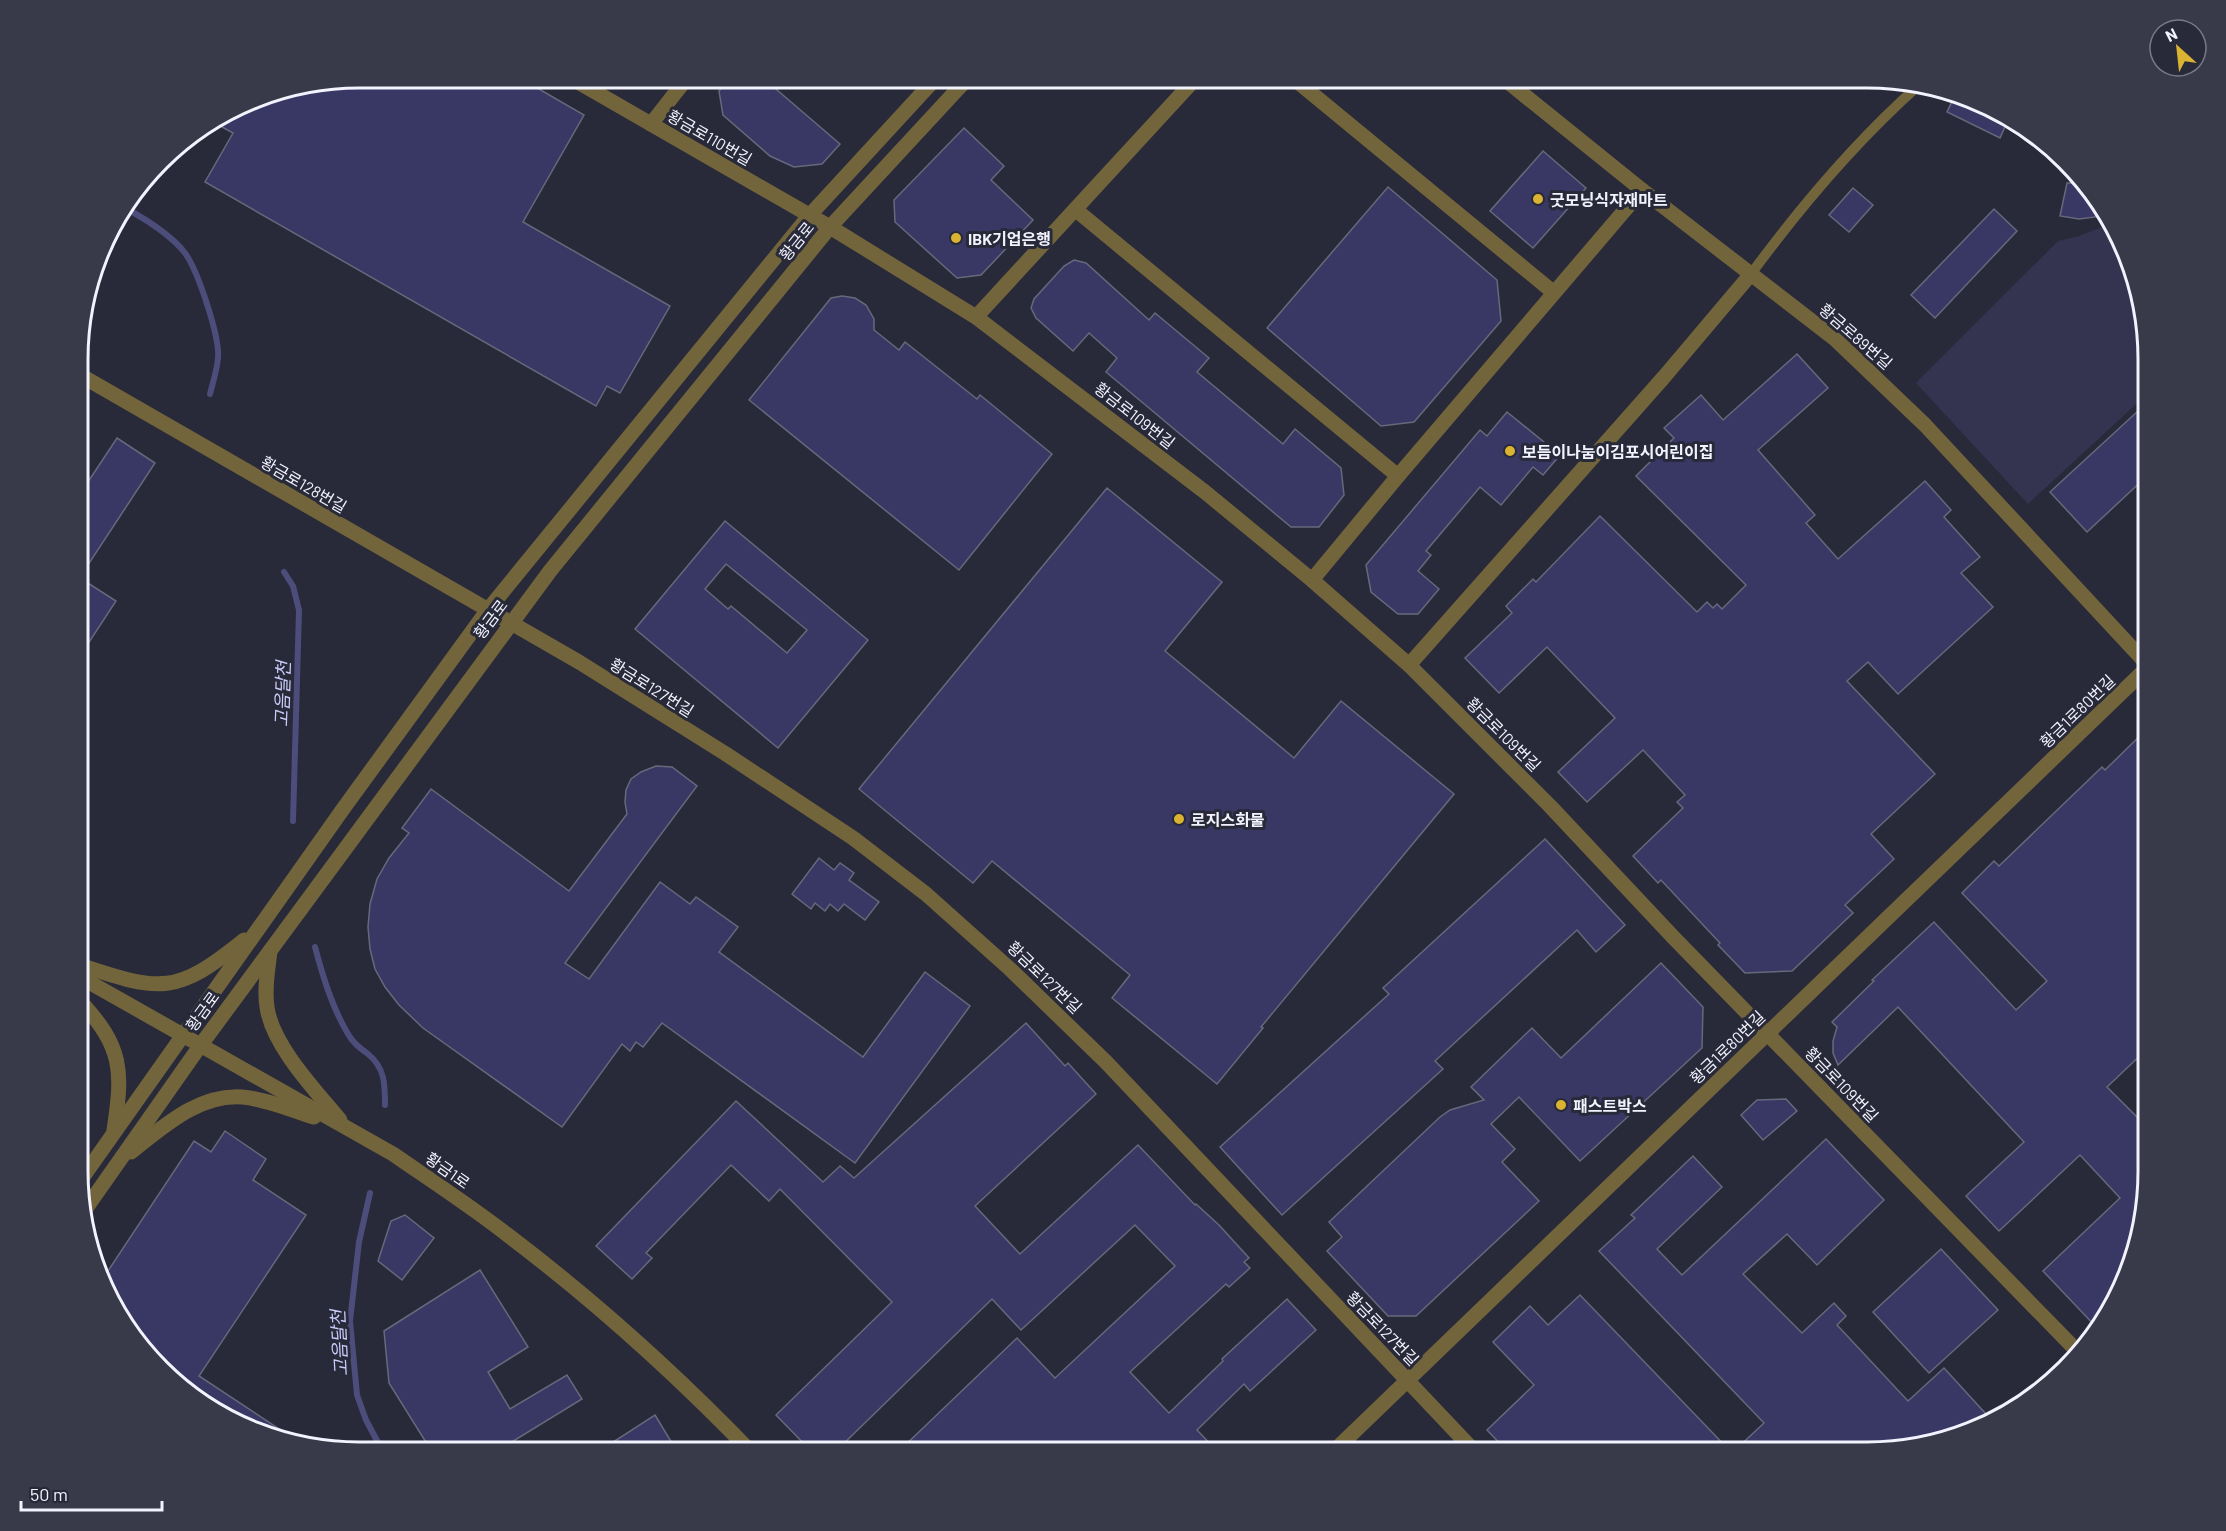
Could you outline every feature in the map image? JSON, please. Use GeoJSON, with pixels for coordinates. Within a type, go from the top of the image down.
{"type":"FeatureCollection","features":[{"type":"Feature","properties":{"kind":"street","name":"황금로110번길"},"geometry":{"type":"LineString","coordinates":[[588,88],[830,227]]}},
{"type":"Feature","properties":{"kind":"street"},"geometry":{"type":"LineString","coordinates":[[651,124],[679,88]]}},
{"type":"Feature","properties":{"kind":"street","name":"황금로"},"geometry":{"type":"LineString","coordinates":[[88,1170],[487,611],[809,216],[927,88]]}},
{"type":"Feature","properties":{"kind":"street","name":"황금로"},"geometry":{"type":"LineString","coordinates":[[90,1202],[270,949],[509,624],[564,553],[830,227],[959,88]]}},
{"type":"Feature","properties":{"kind":"street"},"geometry":{"type":"LineString","coordinates":[[976,317],[1187,88]]}},
{"type":"Feature","properties":{"kind":"street"},"geometry":{"type":"LineString","coordinates":[[1305,88],[1553,292]]}},
{"type":"Feature","properties":{"kind":"street","name":"황금로89번길"},"geometry":{"type":"LineString","coordinates":[[1515,88],[1642,190],[1835,339],[1925,425],[2138,654]]}},
{"type":"Feature","properties":{"kind":"street"},"geometry":{"type":"LineString","coordinates":[[1312,580],[1553,292],[1642,190]]}},
{"type":"Feature","properties":{"kind":"street"},"geometry":{"type":"LineString","coordinates":[[1076,210],[1398,476]]}},
{"type":"Feature","properties":{"kind":"street","name":"황금로109번길"},"geometry":{"type":"LineString","coordinates":[[830,227],[976,317],[1197,485],[1312,580],[1409,665],[1550,806],[1767,1034],[2072,1347]]}},
{"type":"Feature","properties":{"kind":"street"},"geometry":{"type":"LineString","coordinates":[[1409,665],[1664,377],[1751,274]]}},
{"type":"Feature","properties":{"kind":"street","name":"황금로128번길"},"geometry":{"type":"LineString","coordinates":[[88,380],[509,624]]}},
{"type":"Feature","properties":{"kind":"street","name":"황금로127번길"},"geometry":{"type":"LineString","coordinates":[[509,624],[579,662],[726,754],[853,838],[935,901],[986,945],[1091,1047],[1466,1442]]}},
{"type":"Feature","properties":{"kind":"street","name":"황금1로80번길"},"geometry":{"type":"LineString","coordinates":[[1343,1442],[1576,1215],[2138,677]]}},
{"type":"Feature","properties":{"kind":"street"},"geometry":{"type":"LineString","coordinates":[[88,968],[129,981],[171,984],[190,978],[212,966],[258,929]]}},
{"type":"Feature","properties":{"kind":"street"},"geometry":{"type":"LineString","coordinates":[[270,949],[266,985],[267,1007],[273,1029],[284,1049],[345,1126]]}},
{"type":"Feature","properties":{"kind":"street","name":"황금1로"},"geometry":{"type":"LineString","coordinates":[[88,982],[345,1126],[393,1154],[442,1188],[509,1236],[657,1358],[741,1442]]}},
{"type":"Feature","properties":{"kind":"street"},"geometry":{"type":"LineString","coordinates":[[88,1011],[108,1036],[120,1070],[120,1090],[114,1133]]}},
{"type":"Feature","properties":{"kind":"street"},"geometry":{"type":"LineString","coordinates":[[120,1161],[163,1127],[191,1109],[208,1101],[226,1097],[260,1100],[345,1126]]}},
{"type":"Feature","properties":{"kind":"lane"},"geometry":{"type":"LineString","coordinates":[[1751,274],[1801,207],[1845,157],[1911,93]]}},
{"type":"Feature","properties":{"kind":"shaded area"},"geometry":{"type":"Polygon","coordinates":[[[2103,227],[2123,272],[2135,324],[2138,402],[2028,504],[1916,383],[2058,241],[2103,227]]]}},
{"type":"Feature","properties":{"kind":"building"},"geometry":{"type":"Polygon","coordinates":[[[359,88],[537,88],[584,115],[523,222],[670,306],[620,393],[607,386],[596,406],[205,182],[233,133],[221,127],[272,103],[324,91],[359,88]]]}},
{"type":"Feature","properties":{"kind":"building"},"geometry":{"type":"Polygon","coordinates":[[[722,88],[775,88],[840,144],[822,164],[794,167],[770,156],[723,115],[719,91],[722,88]]]}},
{"type":"Feature","properties":{"kind":"building"},"geometry":{"type":"Polygon","coordinates":[[[1952,102],[1986,116],[2005,127],[2000,138],[1947,112],[1952,102]]]}},
{"type":"Feature","properties":{"kind":"building"},"geometry":{"type":"Polygon","coordinates":[[[964,128],[1004,166],[991,180],[1033,220],[981,275],[957,278],[895,222],[894,200],[964,128]]]}},
{"type":"Feature","properties":{"kind":"building","name":"굿모닝식자재마트"},"geometry":{"type":"Polygon","coordinates":[[[1543,151],[1586,188],[1533,248],[1490,211],[1543,151]]]}},
{"type":"Feature","properties":{"kind":"building"},"geometry":{"type":"Polygon","coordinates":[[[2067,183],[2072,183],[2097,217],[2079,219],[2060,216],[2067,183]]]}},
{"type":"Feature","properties":{"kind":"building"},"geometry":{"type":"Polygon","coordinates":[[[1388,187],[1497,280],[1501,321],[1414,422],[1381,426],[1267,328],[1388,187]]]}},
{"type":"Feature","properties":{"kind":"building"},"geometry":{"type":"Polygon","coordinates":[[[1853,188],[1873,205],[1849,232],[1829,215],[1853,188]]]}},
{"type":"Feature","properties":{"kind":"building"},"geometry":{"type":"Polygon","coordinates":[[[1994,209],[2017,231],[1935,318],[1911,295],[1994,209]]]}},
{"type":"Feature","properties":{"kind":"building"},"geometry":{"type":"Polygon","coordinates":[[[1074,260],[1086,263],[1149,320],[1155,313],[1209,358],[1197,372],[1283,444],[1295,429],[1341,468],[1344,495],[1319,527],[1291,527],[1106,372],[1117,358],[1089,333],[1073,351],[1036,318],[1031,308],[1034,299],[1064,266],[1074,260]]]}},
{"type":"Feature","properties":{"kind":"building"},"geometry":{"type":"Polygon","coordinates":[[[842,296],[855,298],[866,305],[874,319],[874,330],[899,350],[905,342],[977,399],[980,395],[1052,454],[959,570],[749,400],[831,298],[842,296]]]}},
{"type":"Feature","properties":{"kind":"building"},"geometry":{"type":"Polygon","coordinates":[[[1797,354],[1828,388],[1758,450],[1815,515],[1806,523],[1838,559],[1925,481],[1951,510],[1944,517],[1980,557],[1961,573],[1993,607],[1898,694],[1868,662],[1847,681],[1935,774],[1871,834],[1894,859],[1845,905],[1853,913],[1792,971],[1745,973],[1661,880],[1658,883],[1633,856],[1683,808],[1677,802],[1685,795],[1643,750],[1587,802],[1558,772],[1615,718],[1547,647],[1499,693],[1465,658],[1512,613],[1506,606],[1533,579],[1536,582],[1600,516],[1697,612],[1707,602],[1713,608],[1717,604],[1722,609],[1746,585],[1636,476],[1674,438],[1664,428],[1701,395],[1723,420],[1797,354]]]}},
{"type":"Feature","properties":{"kind":"building"},"geometry":{"type":"Polygon","coordinates":[[[2138,411],[2138,484],[2087,532],[2050,492],[2138,411]]]}},
{"type":"Feature","properties":{"kind":"building"},"geometry":{"type":"Polygon","coordinates":[[[1507,412],[1560,455],[1543,475],[1533,467],[1501,505],[1480,487],[1426,551],[1431,555],[1418,571],[1439,589],[1418,614],[1398,614],[1371,592],[1366,565],[1480,430],[1487,436],[1507,412]]]}},
{"type":"Feature","properties":{"kind":"building"},"geometry":{"type":"Polygon","coordinates":[[[117,438],[155,463],[88,565],[88,482],[117,438]]]}},
{"type":"Feature","properties":{"kind":"building"},"geometry":{"type":"Polygon","coordinates":[[[1107,488],[1222,582],[1165,651],[1294,758],[1341,701],[1454,794],[1261,1027],[1263,1028],[1217,1084],[1112,998],[1130,975],[992,861],[973,883],[859,789],[1107,488]]]}},
{"type":"Feature","properties":{"kind":"building"},"geometry":{"type":"Polygon","coordinates":[[[725,521],[868,640],[778,748],[635,629],[725,521]],[[726,564],[705,589],[728,609],[731,606],[787,653],[807,630],[726,564]]]}},
{"type":"Feature","properties":{"kind":"building"},"geometry":{"type":"Polygon","coordinates":[[[88,583],[116,601],[88,644],[88,583]]]}},
{"type":"Feature","properties":{"kind":"building"},"geometry":{"type":"Polygon","coordinates":[[[2138,738],[2138,1058],[2107,1087],[2138,1118],[2137,1189],[2132,1225],[2123,1259],[2110,1291],[2092,1322],[2043,1271],[2120,1198],[2080,1155],[1999,1231],[1966,1196],[2024,1142],[1898,1007],[1838,1065],[1833,1053],[1833,1041],[1837,1027],[1832,1022],[1874,981],[1872,980],[1934,922],[2016,1010],[2047,981],[1962,893],[1994,861],[1999,866],[2102,767],[2105,770],[2138,738]]]}},
{"type":"Feature","properties":{"kind":"building"},"geometry":{"type":"Polygon","coordinates":[[[656,766],[672,767],[697,786],[565,963],[589,979],[660,882],[690,904],[696,897],[738,927],[719,952],[863,1057],[925,972],[970,1006],[855,1163],[662,1023],[643,1047],[636,1042],[630,1051],[622,1044],[562,1127],[423,1028],[399,1005],[375,969],[368,927],[370,904],[377,879],[389,858],[409,833],[402,828],[431,789],[569,891],[627,814],[626,790],[631,779],[656,766]]]}},
{"type":"Feature","properties":{"kind":"building"},"geometry":{"type":"Polygon","coordinates":[[[1545,839],[1625,925],[1596,952],[1577,930],[1435,1061],[1443,1069],[1282,1215],[1220,1147],[1389,994],[1383,988],[1545,839]]]}},
{"type":"Feature","properties":{"kind":"building"},"geometry":{"type":"Polygon","coordinates":[[[819,858],[834,870],[840,863],[854,873],[849,880],[879,902],[865,920],[844,904],[838,911],[830,904],[825,911],[815,903],[811,909],[792,894],[819,858]]]}},
{"type":"Feature","properties":{"kind":"building"},"geometry":{"type":"Polygon","coordinates":[[[1661,963],[1703,1007],[1702,1048],[1580,1161],[1519,1097],[1491,1124],[1515,1149],[1502,1162],[1539,1201],[1416,1316],[1388,1316],[1327,1251],[1342,1237],[1329,1222],[1440,1117],[1450,1110],[1484,1100],[1471,1087],[1532,1028],[1561,1058],[1661,963]]]}},
{"type":"Feature","properties":{"kind":"building"},"geometry":{"type":"Polygon","coordinates":[[[1026,1023],[1065,1066],[1068,1063],[1096,1094],[975,1206],[1020,1254],[1138,1145],[1249,1258],[1244,1262],[1250,1268],[1229,1287],[1226,1284],[1130,1372],[1169,1413],[1223,1361],[1222,1359],[1287,1299],[1316,1330],[1250,1391],[1244,1384],[1197,1430],[1208,1442],[908,1442],[1017,1338],[1055,1378],[1175,1266],[1135,1225],[1021,1330],[992,1299],[845,1442],[802,1442],[776,1415],[892,1302],[780,1189],[769,1201],[731,1165],[646,1253],[652,1258],[632,1279],[596,1246],[736,1101],[823,1182],[840,1166],[854,1178],[1026,1023]]]}},
{"type":"Feature","properties":{"kind":"building"},"geometry":{"type":"Polygon","coordinates":[[[1786,1099],[1797,1111],[1763,1140],[1741,1115],[1757,1100],[1786,1099]]]}},
{"type":"Feature","properties":{"kind":"building"},"geometry":{"type":"Polygon","coordinates":[[[225,1131],[266,1159],[253,1180],[306,1215],[199,1376],[282,1431],[240,1415],[194,1387],[144,1337],[116,1291],[108,1271],[194,1141],[211,1152],[225,1131]]]}},
{"type":"Feature","properties":{"kind":"building"},"geometry":{"type":"Polygon","coordinates":[[[1826,1139],[1884,1200],[1817,1265],[1787,1234],[1743,1274],[1802,1333],[1834,1303],[1846,1316],[1837,1325],[1908,1401],[1944,1368],[1986,1414],[1954,1428],[1902,1440],[1744,1442],[1764,1423],[1599,1251],[1635,1218],[1631,1215],[1693,1156],[1722,1187],[1657,1249],[1682,1275],[1826,1139]]]}},
{"type":"Feature","properties":{"kind":"building"},"geometry":{"type":"Polygon","coordinates":[[[405,1215],[434,1238],[402,1280],[378,1261],[391,1221],[405,1215]]]}},
{"type":"Feature","properties":{"kind":"building"},"geometry":{"type":"Polygon","coordinates":[[[1941,1249],[1998,1310],[1929,1373],[1873,1312],[1941,1249]]]}},
{"type":"Feature","properties":{"kind":"building"},"geometry":{"type":"Polygon","coordinates":[[[480,1270],[528,1347],[488,1372],[510,1409],[567,1375],[582,1399],[512,1442],[426,1442],[389,1383],[384,1331],[480,1270]]]}},
{"type":"Feature","properties":{"kind":"building"},"geometry":{"type":"Polygon","coordinates":[[[1580,1295],[1721,1442],[1498,1442],[1487,1430],[1534,1385],[1493,1342],[1530,1306],[1548,1325],[1580,1295]]]}},
{"type":"Feature","properties":{"kind":"building"},"geometry":{"type":"Polygon","coordinates":[[[655,1415],[671,1442],[613,1442],[655,1415]]]}},
{"type":"Feature","properties":{"kind":"waterway","name":"고음달천"},"geometry":{"type":"LineString","coordinates":[[132,212],[173,240],[185,253],[196,274],[212,320],[218,348],[217,367],[210,394]]}},
{"type":"Feature","properties":{"kind":"waterway","name":"고음달천"},"geometry":{"type":"LineString","coordinates":[[284,572],[293,586],[299,610],[293,821]]}},
{"type":"Feature","properties":{"kind":"waterway","name":"고음달천"},"geometry":{"type":"LineString","coordinates":[[315,947],[328,992],[342,1024],[352,1040],[374,1059],[381,1071],[385,1105]]}},
{"type":"Feature","properties":{"kind":"waterway","name":"고음달천"},"geometry":{"type":"LineString","coordinates":[[370,1193],[359,1242],[350,1321],[357,1395],[366,1420],[378,1442]]}},
{"type":"Feature","properties":{"kind":"place","name":"굿모닝식자재마트"},"geometry":{"type":"Point","coordinates":[1538,199]}},
{"type":"Feature","properties":{"kind":"place","name":"IBK기업은행"},"geometry":{"type":"Point","coordinates":[956,238]}},
{"type":"Feature","properties":{"kind":"place","name":"보듬이나눔이김포시어린이집"},"geometry":{"type":"Point","coordinates":[1510,451]}},
{"type":"Feature","properties":{"kind":"place","name":"로지스화물"},"geometry":{"type":"Point","coordinates":[1179,819]}},
{"type":"Feature","properties":{"kind":"place","name":"패스트박스"},"geometry":{"type":"Point","coordinates":[1561,1105]}}]}
